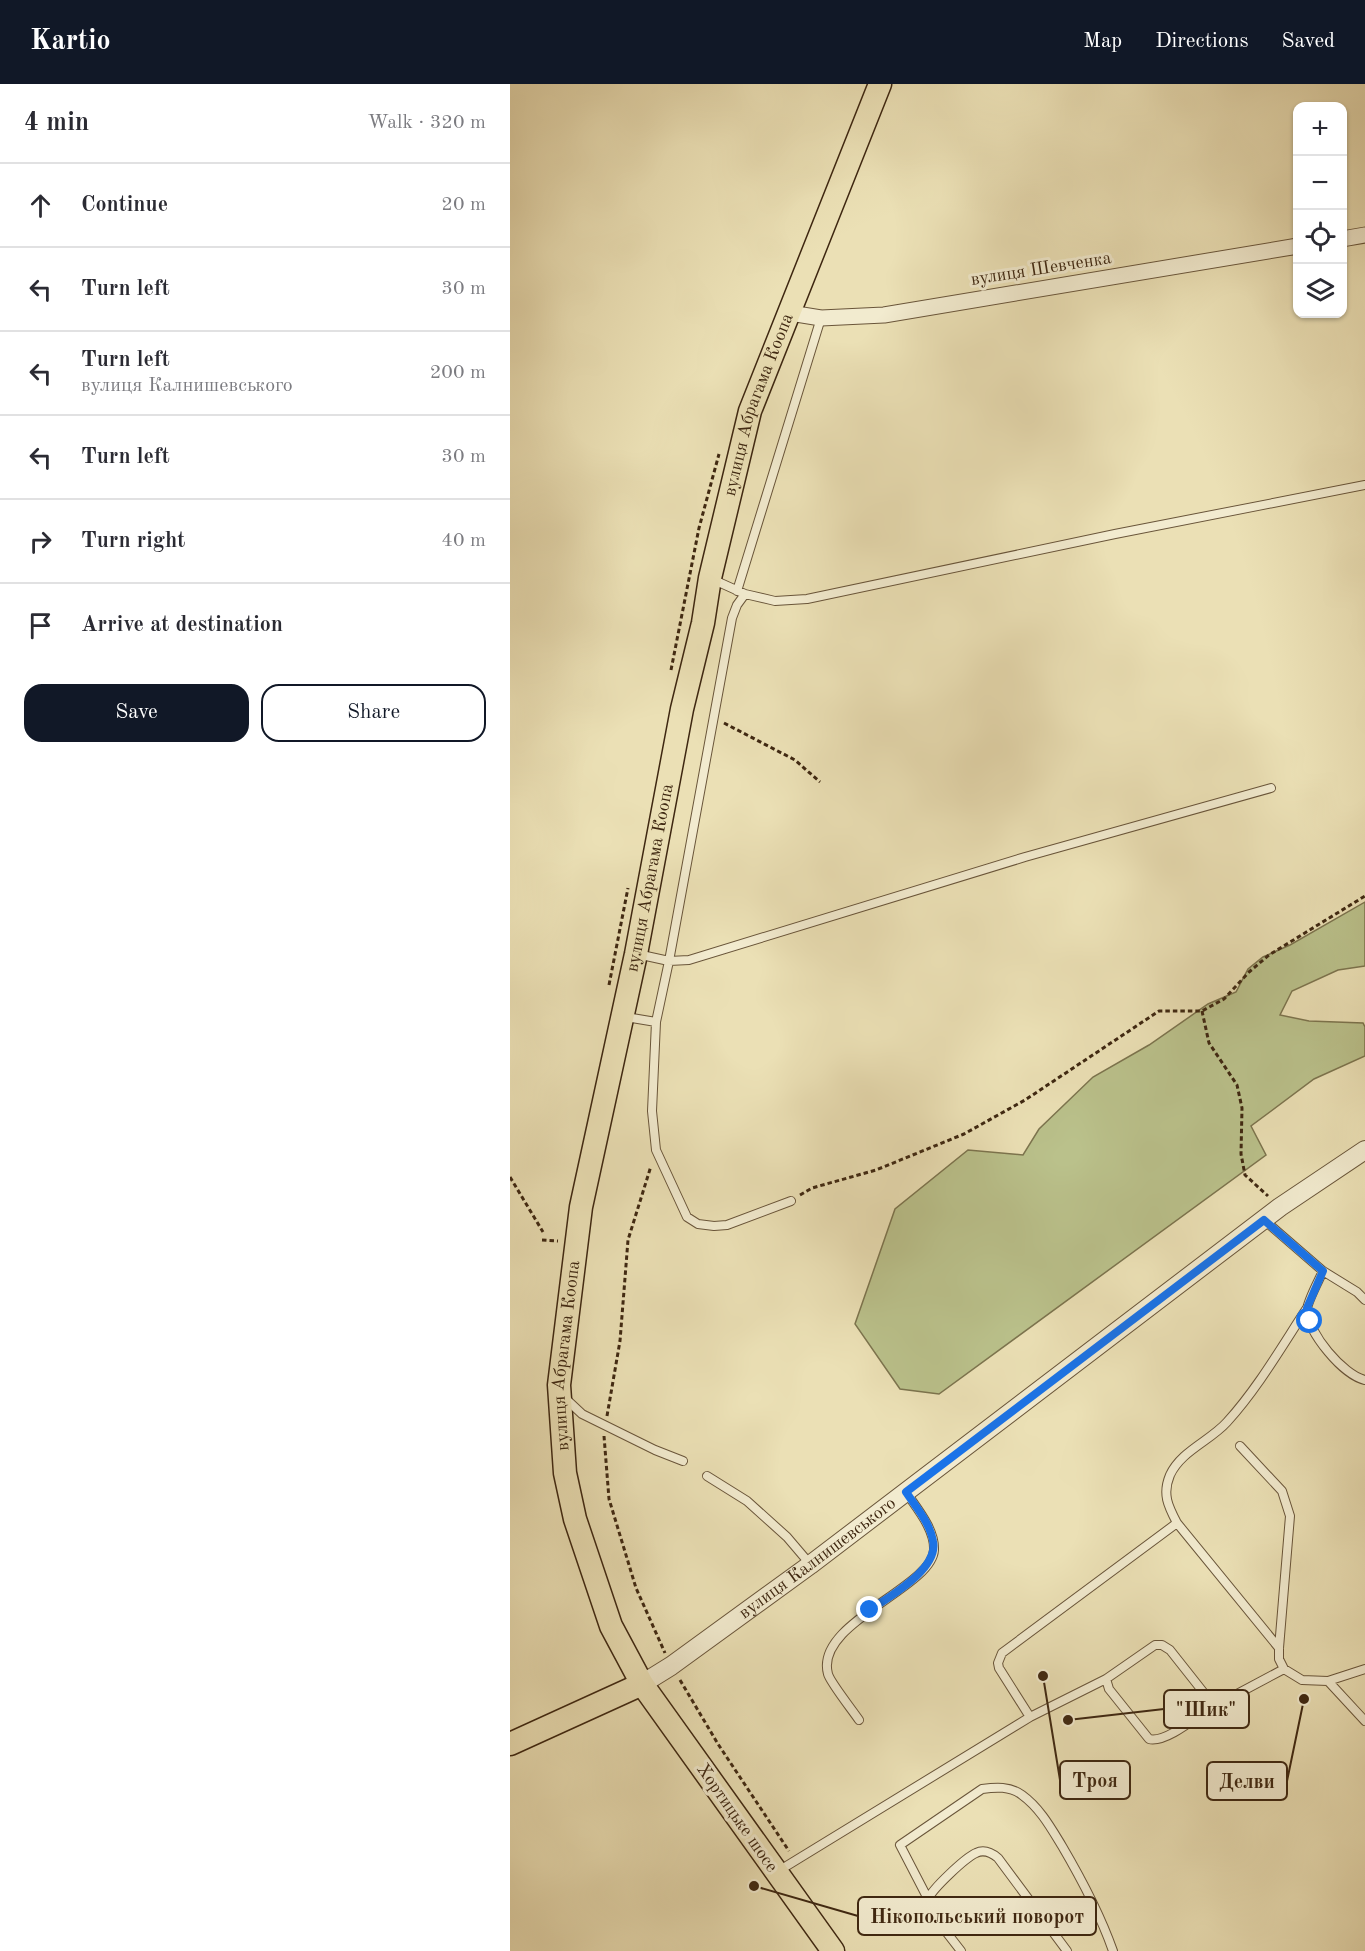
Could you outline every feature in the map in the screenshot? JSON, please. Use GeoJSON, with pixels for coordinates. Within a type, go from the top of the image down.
{"type":"FeatureCollection","features":[{"type":"Feature","properties":{"kind":"main road","name":"вулиця Абрагама Коопа"},"geometry":{"type":"LineString","coordinates":[[642,1684],[611,1626],[575,1519],[565,1473],[559,1385],[581,1207],[636,954],[682,709],[703,623],[710,578],[750,411],[880,84]]}},
{"type":"Feature","properties":{"kind":"main road"},"geometry":{"type":"LineString","coordinates":[[510,1744],[642,1684]]}},
{"type":"Feature","properties":{"kind":"main road","name":"Хортицьке шосе"},"geometry":{"type":"LineString","coordinates":[[642,1684],[834,1951]]}},
{"type":"Feature","properties":{"kind":"street"},"geometry":{"type":"LineString","coordinates":[[1347,238],[1365,235]]}},
{"type":"Feature","properties":{"kind":"street","name":"вулиця Шевченка"},"geometry":{"type":"LineString","coordinates":[[790,313],[821,318],[884,315],[1293,247]]}},
{"type":"Feature","properties":{"kind":"street","name":"вулиця Калнишевського"},"geometry":{"type":"LineString","coordinates":[[642,1684],[672,1666],[810,1565],[1280,1207],[1365,1150]]}},
{"type":"Feature","properties":{"kind":"lane"},"geometry":{"type":"LineString","coordinates":[[791,1201],[727,1225],[698,1224],[687,1217],[656,1150],[652,1111],[656,1022],[732,618],[781,446],[821,318]]}},
{"type":"Feature","properties":{"kind":"lane"},"geometry":{"type":"LineString","coordinates":[[710,578],[741,592],[775,601],[807,598],[1092,538],[1365,485]]}},
{"type":"Feature","properties":{"kind":"lane"},"geometry":{"type":"LineString","coordinates":[[636,954],[669,961],[697,958],[1025,856],[1271,788]]}},
{"type":"Feature","properties":{"kind":"lane"},"geometry":{"type":"LineString","coordinates":[[622,1016],[656,1022]]}},
{"type":"Feature","properties":{"kind":"lane"},"geometry":{"type":"LineString","coordinates":[[1264,1220],[1323,1271],[1357,1292],[1365,1300]]}},
{"type":"Feature","properties":{"kind":"lane"},"geometry":{"type":"LineString","coordinates":[[1279,1648],[1177,1523],[1167,1504],[1166,1493],[1172,1472],[1184,1457],[1227,1423],[1269,1365],[1307,1308],[1323,1271]]}},
{"type":"Feature","properties":{"kind":"lane"},"geometry":{"type":"LineString","coordinates":[[1307,1308],[1310,1321],[1329,1353],[1353,1375],[1365,1380]]}},
{"type":"Feature","properties":{"kind":"lane"},"geometry":{"type":"LineString","coordinates":[[559,1385],[567,1401],[582,1414],[655,1450],[683,1461]]}},
{"type":"Feature","properties":{"kind":"lane"},"geometry":{"type":"LineString","coordinates":[[1240,1446],[1282,1491],[1290,1516],[1279,1648],[1279,1659],[1284,1669],[1302,1680],[1328,1681],[1365,1669]]}},
{"type":"Feature","properties":{"kind":"lane"},"geometry":{"type":"LineString","coordinates":[[707,1476],[747,1501],[788,1537],[810,1565]]}},
{"type":"Feature","properties":{"kind":"lane"},"geometry":{"type":"LineString","coordinates":[[859,1720],[828,1675],[827,1661],[833,1647],[844,1633],[870,1610],[912,1580],[928,1565],[934,1553],[933,1541],[927,1524],[906,1492]]}},
{"type":"Feature","properties":{"kind":"lane"},"geometry":{"type":"LineString","coordinates":[[1030,1717],[999,1668],[998,1663],[1002,1653],[1177,1523]]}},
{"type":"Feature","properties":{"kind":"lane"},"geometry":{"type":"LineString","coordinates":[[776,1873],[1030,1717],[1106,1679],[1155,1645],[1162,1645],[1170,1650],[1200,1686],[1206,1698],[1207,1710]]}},
{"type":"Feature","properties":{"kind":"lane"},"geometry":{"type":"LineString","coordinates":[[1106,1679],[1109,1689],[1149,1739],[1153,1740],[1163,1739],[1207,1710],[1284,1669]]}},
{"type":"Feature","properties":{"kind":"lane"},"geometry":{"type":"LineString","coordinates":[[1328,1681],[1365,1721]]}},
{"type":"Feature","properties":{"kind":"lane"},"geometry":{"type":"LineString","coordinates":[[961,1951],[930,1911],[928,1899],[900,1845],[982,1789],[996,1787],[1022,1794],[1037,1808],[1086,1886],[1113,1951]]}},
{"type":"Feature","properties":{"kind":"lane"},"geometry":{"type":"LineString","coordinates":[[928,1899],[936,1886],[977,1852],[993,1854],[1067,1951]]}},
{"type":"Feature","properties":{"kind":"path"},"geometry":{"type":"LineString","coordinates":[[713,717],[795,760],[820,782]]}},
{"type":"Feature","properties":{"kind":"path"},"geometry":{"type":"LineString","coordinates":[[791,1201],[812,1188],[876,1170],[964,1134],[1025,1100],[1159,1011],[1202,1011],[1224,999],[1249,972],[1269,955],[1365,896]]}},
{"type":"Feature","properties":{"kind":"path"},"geometry":{"type":"LineString","coordinates":[[1202,1011],[1209,1043],[1237,1085],[1242,1108],[1240,1154],[1245,1175],[1280,1207]]}},
{"type":"Feature","properties":{"kind":"path"},"geometry":{"type":"LineString","coordinates":[[656,1150],[628,1240],[620,1341],[609,1412],[603,1424],[609,1499],[636,1588],[657,1639],[718,1744],[795,1860]]}},
{"type":"Feature","properties":{"kind":"path"},"geometry":{"type":"LineString","coordinates":[[510,1177],[543,1232]]}},
{"type":"Feature","properties":{"kind":"green space"},"geometry":{"type":"Polygon","coordinates":[[[1365,902],[1365,966],[1338,970],[1292,991],[1280,1015],[1309,1021],[1363,1023],[1365,1056],[1314,1079],[1251,1126],[1266,1155],[939,1394],[900,1389],[855,1324],[895,1209],[968,1150],[1023,1155],[1039,1129],[1093,1077],[1149,1045],[1208,1004],[1236,992],[1248,969],[1263,957],[1290,945],[1365,902]]]}},
{"type":"Feature","properties":{"kind":"place","name":"Троя"},"geometry":{"type":"Point","coordinates":[1043,1676]}},
{"type":"Feature","properties":{"kind":"place","name":"Делви"},"geometry":{"type":"Point","coordinates":[1304,1699]}},
{"type":"Feature","properties":{"kind":"place","name":"\"Шик\""},"geometry":{"type":"Point","coordinates":[1068,1720]}},
{"type":"Feature","properties":{"kind":"place","name":"Нікопольський поворот"},"geometry":{"type":"Point","coordinates":[754,1886]}},
{"type":"Feature","properties":{"kind":"route"},"geometry":{"type":"LineString","coordinates":[[870,1610],[912,1580],[928,1565],[934,1553],[933,1541],[924,1518],[906,1492],[1264,1220],[1323,1271],[1307,1308],[1310,1321]]}}]}
